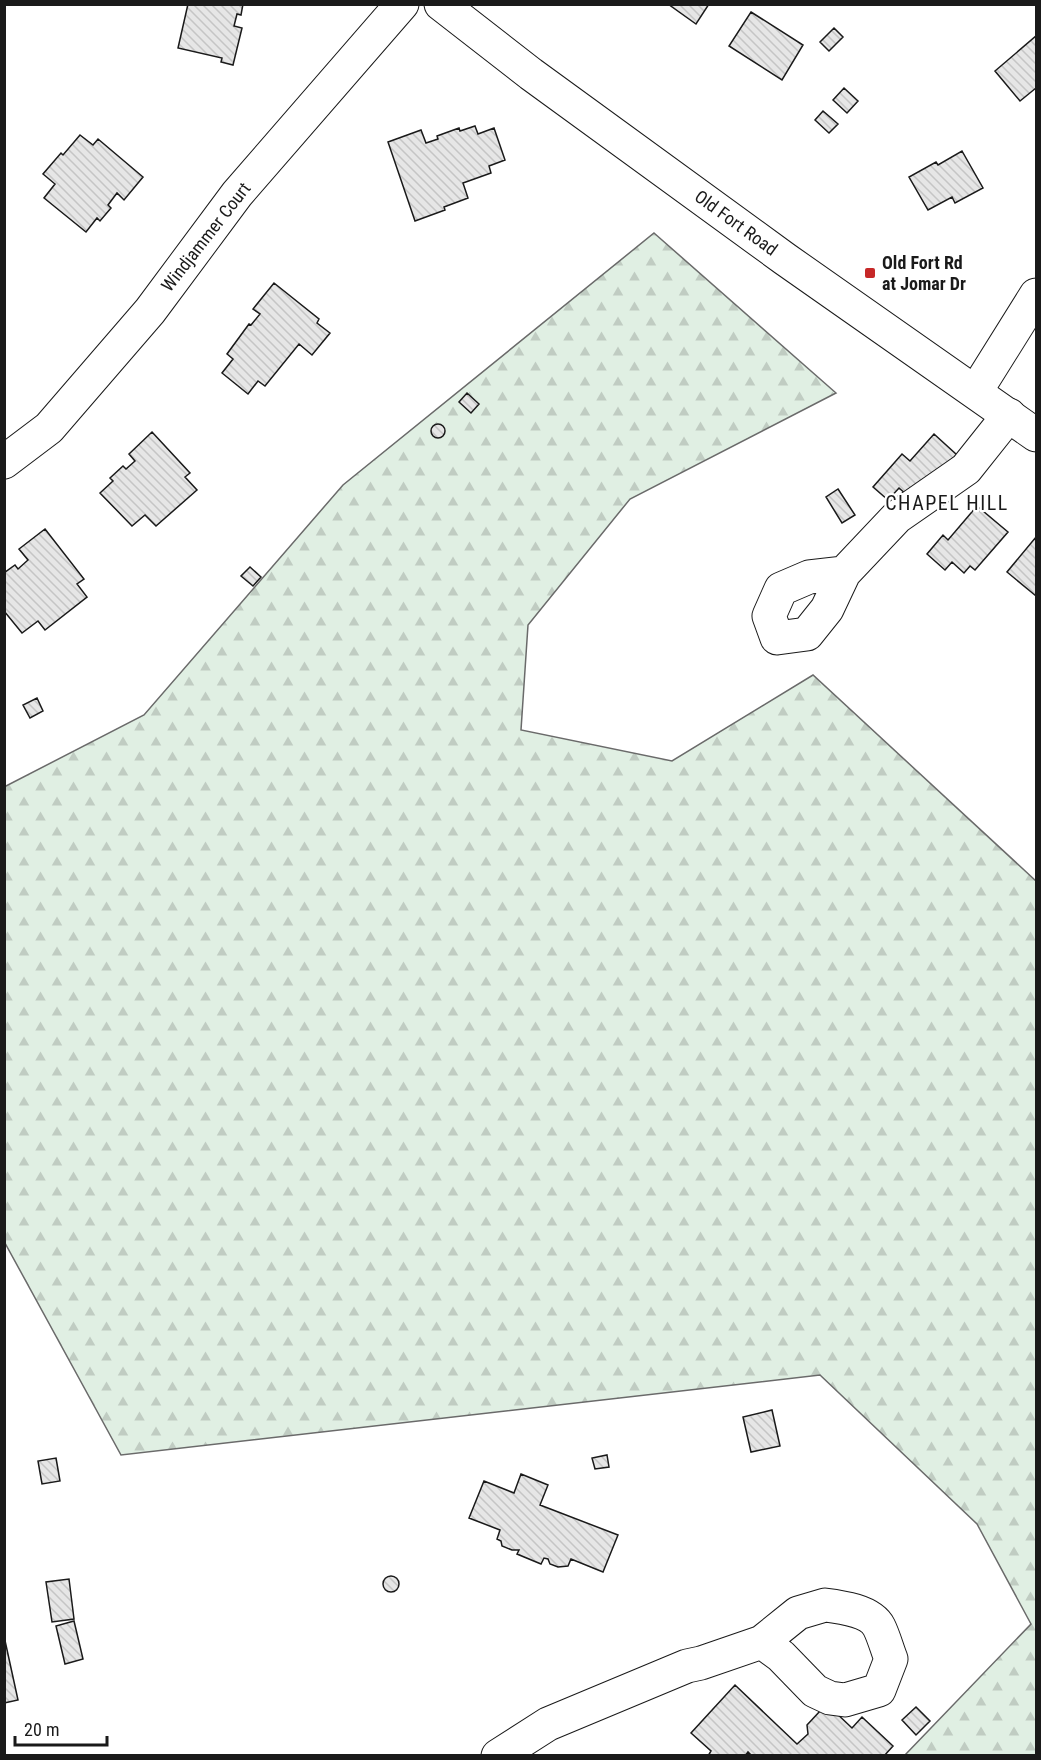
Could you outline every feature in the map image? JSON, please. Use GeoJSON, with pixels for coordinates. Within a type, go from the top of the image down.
{"type":"FeatureCollection","features":[{"type":"Feature","properties":{"kind":"street","name":"Windjammer Court"},"geometry":{"type":"LineString","coordinates":[[4,462],[49,428],[150,311],[237,195],[402,4]]}},
{"type":"Feature","properties":{"kind":"street","name":"Old Fort Road"},"geometry":{"type":"LineString","coordinates":[[441,4],[531,74],[785,259],[1036,435]]}},
{"type":"Feature","properties":{"kind":"street"},"geometry":{"type":"LineString","coordinates":[[976,391],[1036,296]]}},
{"type":"Feature","properties":{"kind":"street"},"geometry":{"type":"LineString","coordinates":[[844,573],[897,517],[966,469],[1009,416]]}},
{"type":"Feature","properties":{"kind":"street"},"geometry":{"type":"LineString","coordinates":[[498,1755],[548,1724],[687,1666],[762,1642]]}},
{"type":"Feature","properties":{"kind":"green space"},"geometry":{"type":"Polygon","coordinates":[[[654,233],[836,393],[630,499],[528,625],[521,730],[672,761],[813,675],[1036,881],[1036,1755],[905,1755],[1031,1624],[977,1524],[820,1375],[121,1455],[5,1243],[4,787],[144,715],[343,485],[654,233]]]}},
{"type":"Feature","properties":{"kind":"building"},"geometry":{"type":"Polygon","coordinates":[[[188,4],[243,4],[241,15],[237,14],[234,26],[242,28],[233,65],[221,62],[222,58],[178,48],[188,4]]]}},
{"type":"Feature","properties":{"kind":"building"},"geometry":{"type":"Polygon","coordinates":[[[668,4],[709,4],[696,24],[668,4]]]}},
{"type":"Feature","properties":{"kind":"building"},"geometry":{"type":"Polygon","coordinates":[[[751,12],[803,45],[782,80],[729,46],[751,12]]]}},
{"type":"Feature","properties":{"kind":"building"},"geometry":{"type":"Polygon","coordinates":[[[834,28],[843,37],[829,51],[820,42],[834,28]]]}},
{"type":"Feature","properties":{"kind":"building"},"geometry":{"type":"Polygon","coordinates":[[[1036,36],[1036,88],[1020,101],[995,71],[1036,36]]]}},
{"type":"Feature","properties":{"kind":"building"},"geometry":{"type":"Polygon","coordinates":[[[844,88],[858,101],[847,113],[833,100],[844,88]]]}},
{"type":"Feature","properties":{"kind":"building"},"geometry":{"type":"Polygon","coordinates":[[[823,111],[838,124],[829,133],[815,120],[823,111]]]}},
{"type":"Feature","properties":{"kind":"building"},"geometry":{"type":"Polygon","coordinates":[[[475,126],[478,134],[494,128],[505,160],[489,166],[491,173],[463,183],[468,198],[444,207],[445,210],[415,221],[388,142],[421,130],[426,143],[438,139],[437,136],[459,128],[460,131],[475,126]]]}},
{"type":"Feature","properties":{"kind":"building"},"geometry":{"type":"Polygon","coordinates":[[[80,135],[93,145],[98,139],[143,177],[124,200],[117,193],[108,205],[111,208],[100,221],[97,218],[86,232],[44,198],[55,184],[43,174],[80,135]]]}},
{"type":"Feature","properties":{"kind":"building"},"geometry":{"type":"Polygon","coordinates":[[[962,151],[983,188],[955,203],[952,197],[928,210],[909,177],[936,162],[938,165],[962,151]]]}},
{"type":"Feature","properties":{"kind":"building"},"geometry":{"type":"Polygon","coordinates":[[[274,283],[319,319],[317,323],[330,333],[312,355],[299,344],[265,386],[258,381],[248,394],[222,373],[233,359],[227,354],[249,324],[251,325],[260,314],[253,309],[274,283]]]}},
{"type":"Feature","properties":{"kind":"building"},"geometry":{"type":"Polygon","coordinates":[[[467,393],[479,404],[471,413],[459,402],[467,393]]]}},
{"type":"Feature","properties":{"kind":"building"},"geometry":{"type":"Polygon","coordinates":[[[435,424],[441,424],[445,431],[441,438],[435,438],[431,434],[431,428],[435,424]]]}},
{"type":"Feature","properties":{"kind":"building"},"geometry":{"type":"Polygon","coordinates":[[[152,432],[190,473],[185,477],[197,490],[156,526],[145,515],[132,526],[100,493],[113,481],[110,478],[123,466],[126,469],[135,461],[129,454],[152,432]]]}},
{"type":"Feature","properties":{"kind":"building"},"geometry":{"type":"Polygon","coordinates":[[[934,434],[957,455],[907,495],[899,488],[888,500],[873,487],[902,454],[910,461],[934,434]]]}},
{"type":"Feature","properties":{"kind":"building"},"geometry":{"type":"Polygon","coordinates":[[[838,489],[855,515],[842,523],[826,497],[838,489]]]}},
{"type":"Feature","properties":{"kind":"building"},"geometry":{"type":"Polygon","coordinates":[[[977,506],[1008,532],[975,570],[970,566],[964,573],[952,562],[945,570],[927,554],[943,535],[948,540],[977,506]]]}},
{"type":"Feature","properties":{"kind":"building"},"geometry":{"type":"Polygon","coordinates":[[[45,529],[84,579],[77,584],[87,597],[45,630],[38,621],[22,633],[4,611],[4,573],[15,565],[18,569],[28,560],[19,549],[45,529]]]}},
{"type":"Feature","properties":{"kind":"building"},"geometry":{"type":"Polygon","coordinates":[[[1036,537],[1036,596],[1007,572],[1036,537]]]}},
{"type":"Feature","properties":{"kind":"building"},"geometry":{"type":"Polygon","coordinates":[[[250,567],[261,577],[253,586],[241,576],[250,567]]]}},
{"type":"Feature","properties":{"kind":"building"},"geometry":{"type":"Polygon","coordinates":[[[37,698],[43,711],[30,718],[23,705],[37,698]]]}},
{"type":"Feature","properties":{"kind":"building"},"geometry":{"type":"Polygon","coordinates":[[[772,1410],[780,1446],[751,1452],[743,1417],[772,1410]]]}},
{"type":"Feature","properties":{"kind":"building"},"geometry":{"type":"Polygon","coordinates":[[[607,1455],[609,1467],[595,1469],[592,1458],[607,1455]]]}},
{"type":"Feature","properties":{"kind":"building"},"geometry":{"type":"Polygon","coordinates":[[[56,1458],[60,1481],[42,1484],[38,1461],[56,1458]]]}},
{"type":"Feature","properties":{"kind":"building"},"geometry":{"type":"Polygon","coordinates":[[[521,1474],[548,1485],[540,1505],[618,1535],[603,1572],[571,1559],[568,1566],[558,1567],[550,1564],[548,1559],[544,1558],[541,1564],[517,1554],[519,1550],[502,1546],[501,1541],[497,1539],[500,1530],[469,1518],[484,1481],[514,1493],[521,1474]]]}},
{"type":"Feature","properties":{"kind":"building"},"geometry":{"type":"Polygon","coordinates":[[[388,1576],[394,1576],[399,1584],[397,1590],[388,1592],[383,1587],[383,1581],[388,1576]]]}},
{"type":"Feature","properties":{"kind":"building"},"geometry":{"type":"Polygon","coordinates":[[[69,1579],[74,1619],[52,1622],[46,1582],[69,1579]]]}},
{"type":"Feature","properties":{"kind":"building"},"geometry":{"type":"Polygon","coordinates":[[[74,1621],[83,1659],[65,1664],[56,1626],[74,1621]]]}},
{"type":"Feature","properties":{"kind":"building"},"geometry":{"type":"Polygon","coordinates":[[[4,1636],[18,1700],[4,1703],[4,1636]]]}},
{"type":"Feature","properties":{"kind":"building"},"geometry":{"type":"Polygon","coordinates":[[[735,1685],[797,1744],[808,1734],[807,1725],[821,1710],[832,1709],[852,1728],[862,1717],[893,1746],[884,1756],[752,1756],[748,1752],[745,1756],[708,1756],[711,1751],[691,1733],[735,1685]]]}},
{"type":"Feature","properties":{"kind":"building"},"geometry":{"type":"Polygon","coordinates":[[[916,1707],[930,1721],[916,1735],[902,1720],[916,1707]]]}},
{"type":"Feature","properties":{"kind":"place","name":"Old Fort Rd at Jomar Dr"},"geometry":{"type":"Point","coordinates":[870,273]}},
{"type":"Feature","properties":{"kind":"district","name":"CHAPEL HILL"},"geometry":{"type":"Point","coordinates":[947,503]}}]}
